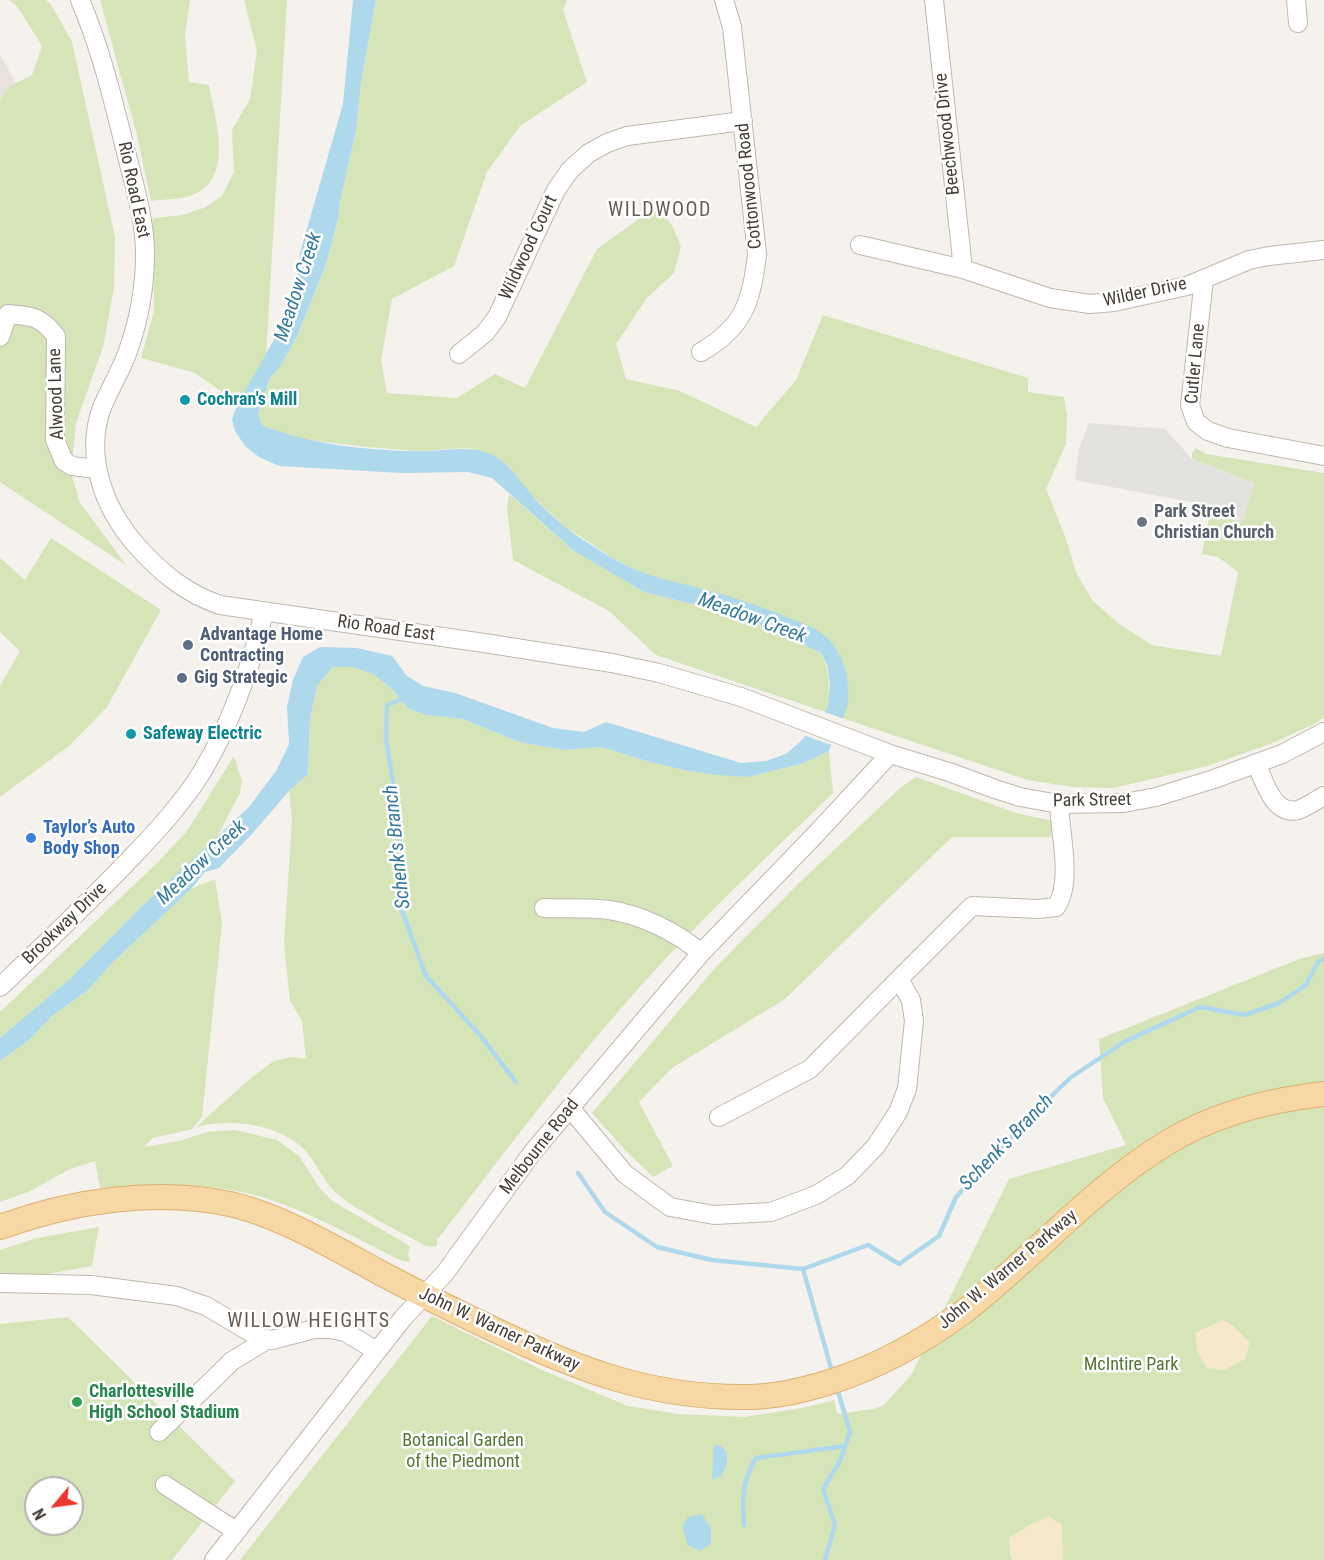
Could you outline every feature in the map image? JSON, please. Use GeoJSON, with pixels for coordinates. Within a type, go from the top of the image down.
{"type":"FeatureCollection","features":[{"type":"Feature","properties":{"kind":"main road","name":"John W. Warner Parkway"},"geometry":{"type":"LineString","coordinates":[[0,1227],[36,1214],[73,1205],[114,1200],[155,1197],[204,1200],[233,1205],[310,1236],[539,1352],[582,1369],[633,1385],[683,1395],[752,1397],[782,1394],[861,1372],[902,1352],[964,1311],[1099,1193],[1167,1143],[1202,1125],[1238,1111],[1299,1097],[1324,1094]]}},
{"type":"Feature","properties":{"kind":"street","name":"Rio Road East"},"geometry":{"type":"LineString","coordinates":[[80,0],[92,28],[110,85],[143,224],[145,255],[143,283],[129,349],[101,411],[95,440],[97,469],[104,491],[130,538],[167,576],[199,598],[219,605],[612,663],[659,673],[768,707],[891,754]]}},
{"type":"Feature","properties":{"kind":"street","name":"Cottonwood Road"},"geometry":{"type":"LineString","coordinates":[[701,352],[730,332],[744,314],[755,274],[757,254],[732,27],[724,0]]}},
{"type":"Feature","properties":{"kind":"street","name":"Beechwood Drive"},"geometry":{"type":"LineString","coordinates":[[934,0],[963,269]]}},
{"type":"Feature","properties":{"kind":"street"},"geometry":{"type":"LineString","coordinates":[[1296,0],[1298,23]]}},
{"type":"Feature","properties":{"kind":"street","name":"Wildwood Court"},"geometry":{"type":"LineString","coordinates":[[459,354],[485,333],[497,318],[555,190],[570,170],[589,153],[627,136],[743,121]]}},
{"type":"Feature","properties":{"kind":"street","name":"Wilder Drive"},"geometry":{"type":"LineString","coordinates":[[860,245],[963,269],[1050,298],[1090,304],[1114,302],[1187,286],[1249,260],[1324,250]]}},
{"type":"Feature","properties":{"kind":"street","name":"Cutler Lane"},"geometry":{"type":"LineString","coordinates":[[1204,279],[1190,405],[1196,422],[1208,431],[1228,438],[1324,456]]}},
{"type":"Feature","properties":{"kind":"street","name":"Alwood Lane"},"geometry":{"type":"LineString","coordinates":[[0,337],[8,314],[37,317],[56,336],[55,440],[64,461],[72,466],[97,469]]}},
{"type":"Feature","properties":{"kind":"street","name":"Brookway Drive"},"geometry":{"type":"LineString","coordinates":[[0,987],[101,890],[177,808],[201,773],[240,696],[254,655],[264,612]]}},
{"type":"Feature","properties":{"kind":"street","name":"Park Street"},"geometry":{"type":"LineString","coordinates":[[891,754],[1020,797],[1059,804],[1124,803],[1214,779],[1282,754],[1324,732]]}},
{"type":"Feature","properties":{"kind":"street","name":"Melbourne Road"},"geometry":{"type":"LineString","coordinates":[[214,1560],[376,1351],[423,1295],[445,1273],[532,1153],[700,953],[891,754]]}},
{"type":"Feature","properties":{"kind":"street"},"geometry":{"type":"LineString","coordinates":[[1256,763],[1275,802],[1282,808],[1299,809],[1324,796]]}},
{"type":"Feature","properties":{"kind":"street"},"geometry":{"type":"LineString","coordinates":[[719,1117],[810,1069],[972,906],[1038,909],[1056,907],[1061,899],[1065,879],[1059,804]]}},
{"type":"Feature","properties":{"kind":"street"},"geometry":{"type":"LineString","coordinates":[[543,908],[610,910],[660,926],[691,944],[700,953]]}},
{"type":"Feature","properties":{"kind":"street"},"geometry":{"type":"LineString","coordinates":[[570,1108],[625,1174],[670,1207],[714,1215],[771,1212],[816,1196],[847,1176],[876,1146],[898,1112],[907,1089],[914,1021],[911,1000],[899,978]]}},
{"type":"Feature","properties":{"kind":"street"},"geometry":{"type":"LineString","coordinates":[[0,1283],[91,1285],[177,1296],[206,1306],[249,1333],[268,1339]]}},
{"type":"Feature","properties":{"kind":"street"},"geometry":{"type":"LineString","coordinates":[[159,1432],[232,1361],[268,1339],[314,1329],[330,1329],[345,1332],[376,1351]]}},
{"type":"Feature","properties":{"kind":"street"},"geometry":{"type":"LineString","coordinates":[[165,1485],[236,1531]]}},
{"type":"Feature","properties":{"kind":"shaded area"},"geometry":{"type":"Polygon","coordinates":[[[0,54],[16,84],[0,175],[0,54]]]}},
{"type":"Feature","properties":{"kind":"shaded area"},"geometry":{"type":"Polygon","coordinates":[[[1089,423],[1165,429],[1192,459],[1254,483],[1242,523],[1201,504],[1075,480],[1079,448],[1089,423]]]}},
{"type":"Feature","properties":{"kind":"green space"},"geometry":{"type":"Polygon","coordinates":[[[9,0],[46,0],[52,6],[72,42],[115,237],[114,288],[103,347],[76,423],[71,473],[80,503],[127,566],[0,482],[0,100],[9,87],[32,75],[42,46],[17,6],[9,0]]]}},
{"type":"Feature","properties":{"kind":"green space"},"geometry":{"type":"Polygon","coordinates":[[[100,0],[190,0],[185,36],[189,82],[209,85],[219,146],[214,175],[206,187],[193,195],[178,199],[151,201],[137,135],[100,0]]]}},
{"type":"Feature","properties":{"kind":"green space"},"geometry":{"type":"Polygon","coordinates":[[[244,0],[287,0],[266,355],[238,403],[195,373],[141,358],[154,312],[153,218],[182,215],[206,207],[222,196],[234,172],[232,130],[250,99],[257,51],[244,0]]]}},
{"type":"Feature","properties":{"kind":"green space"},"geometry":{"type":"Polygon","coordinates":[[[376,0],[567,0],[563,10],[587,82],[520,126],[487,172],[454,266],[392,299],[381,360],[387,393],[457,398],[495,374],[525,388],[597,249],[657,206],[673,227],[681,247],[674,273],[647,298],[616,344],[626,379],[680,391],[756,427],[796,380],[823,315],[1028,378],[1028,392],[1064,397],[1067,415],[1066,444],[1046,489],[1065,536],[1076,572],[1092,600],[1119,624],[1152,645],[1221,656],[1238,572],[1218,557],[1202,554],[1211,509],[1242,523],[1254,483],[1192,459],[1192,453],[1196,448],[1206,454],[1324,473],[1324,717],[1270,744],[1207,766],[1113,788],[1072,787],[1028,780],[842,718],[848,701],[847,677],[803,624],[704,589],[676,584],[638,571],[614,559],[563,525],[526,490],[509,467],[469,448],[418,451],[367,447],[308,440],[281,434],[262,425],[258,414],[270,378],[282,364],[298,334],[325,267],[338,219],[356,130],[361,82],[376,0]]]}},
{"type":"Feature","properties":{"kind":"green space"},"geometry":{"type":"Polygon","coordinates":[[[509,494],[574,551],[644,592],[744,617],[821,653],[829,687],[825,712],[656,655],[609,611],[513,560],[507,509],[509,494]]]}},
{"type":"Feature","properties":{"kind":"green space"},"geometry":{"type":"Polygon","coordinates":[[[51,538],[161,610],[107,707],[69,746],[0,797],[0,686],[20,651],[0,632],[0,558],[25,580],[51,538]]]}},
{"type":"Feature","properties":{"kind":"green space"},"geometry":{"type":"Polygon","coordinates":[[[333,667],[352,667],[373,674],[392,689],[409,709],[427,715],[463,719],[519,742],[566,750],[601,747],[684,770],[748,777],[801,764],[829,751],[833,793],[691,932],[618,1011],[539,1108],[437,1240],[437,1245],[434,1247],[426,1246],[365,1213],[343,1198],[322,1176],[305,1150],[281,1134],[268,1128],[238,1123],[196,1127],[252,1077],[274,1061],[291,1057],[306,1059],[302,1021],[290,1001],[284,943],[292,820],[289,791],[308,774],[310,718],[317,686],[333,667]]]}},
{"type":"Feature","properties":{"kind":"green space"},"geometry":{"type":"Polygon","coordinates":[[[234,756],[242,781],[240,793],[217,837],[140,908],[73,976],[0,1038],[0,1012],[157,863],[187,831],[234,756]]]}},
{"type":"Feature","properties":{"kind":"green space"},"geometry":{"type":"Polygon","coordinates":[[[916,777],[1016,813],[1052,821],[1051,837],[952,837],[785,999],[672,1068],[639,1102],[673,1166],[653,1177],[592,1113],[715,968],[798,884],[900,788],[916,777]]]}},
{"type":"Feature","properties":{"kind":"green space"},"geometry":{"type":"Polygon","coordinates":[[[215,879],[222,923],[202,1117],[192,1129],[153,1138],[144,1147],[179,1141],[207,1132],[235,1130],[277,1140],[299,1156],[319,1187],[332,1201],[410,1246],[408,1254],[410,1262],[400,1260],[303,1212],[262,1197],[224,1189],[171,1185],[100,1188],[95,1161],[70,1169],[28,1192],[0,1202],[0,1061],[27,1042],[52,1016],[87,991],[112,963],[191,889],[215,879]]]}},
{"type":"Feature","properties":{"kind":"green space","name":"McIntire Park"},"geometry":{"type":"Polygon","coordinates":[[[1324,953],[1324,1560],[240,1560],[432,1316],[542,1370],[628,1406],[678,1414],[745,1417],[807,1407],[834,1400],[837,1414],[873,1409],[884,1405],[911,1375],[1009,1179],[1126,1145],[1103,1098],[1099,1039],[1299,959],[1324,953]]]}},
{"type":"Feature","properties":{"kind":"green space"},"geometry":{"type":"Polygon","coordinates":[[[99,1227],[92,1266],[25,1278],[0,1279],[0,1250],[37,1238],[99,1227]]]}},
{"type":"Feature","properties":{"kind":"green space","name":"Charlottesville High School Stadium"},"geometry":{"type":"Polygon","coordinates":[[[68,1317],[235,1481],[172,1560],[0,1560],[0,1324],[68,1317]]]}},
{"type":"Feature","properties":{"kind":"sand"},"geometry":{"type":"Polygon","coordinates":[[[1223,1320],[1250,1342],[1245,1359],[1224,1370],[1207,1368],[1197,1352],[1195,1333],[1223,1320]]]}},
{"type":"Feature","properties":{"kind":"sand"},"geometry":{"type":"Polygon","coordinates":[[[1049,1516],[1062,1525],[1063,1560],[1013,1560],[1010,1556],[1009,1538],[1049,1516]]]}},
{"type":"Feature","properties":{"kind":"water","name":"Meadow Creek"},"geometry":{"type":"Polygon","coordinates":[[[353,0],[376,0],[361,82],[356,130],[338,219],[325,267],[298,334],[282,364],[270,378],[258,414],[262,425],[318,442],[359,448],[418,451],[472,449],[490,454],[505,464],[535,499],[558,521],[585,541],[625,565],[647,574],[753,604],[822,633],[837,650],[844,666],[848,692],[845,712],[829,751],[801,764],[748,777],[717,775],[650,762],[601,747],[566,750],[519,742],[463,719],[427,715],[409,709],[392,689],[373,674],[352,667],[333,667],[317,686],[310,718],[308,774],[289,791],[219,868],[205,872],[191,889],[112,963],[87,991],[52,1016],[27,1042],[0,1061],[0,1038],[73,976],[140,908],[249,807],[276,771],[289,744],[287,707],[293,680],[303,657],[320,647],[357,648],[392,656],[407,676],[423,686],[455,693],[553,728],[584,732],[606,722],[741,763],[766,761],[786,754],[801,741],[827,709],[830,685],[827,665],[821,653],[744,617],[644,592],[574,551],[492,478],[468,472],[401,473],[279,466],[259,457],[245,446],[235,431],[232,419],[238,403],[279,331],[295,286],[300,253],[343,104],[353,0]]]}},
{"type":"Feature","properties":{"kind":"water"},"geometry":{"type":"Polygon","coordinates":[[[714,1444],[721,1446],[727,1452],[727,1463],[722,1475],[712,1480],[714,1444]]]}},
{"type":"Feature","properties":{"kind":"water"},"geometry":{"type":"Polygon","coordinates":[[[702,1514],[711,1528],[711,1543],[700,1551],[688,1545],[682,1527],[688,1517],[702,1514]]]}},
{"type":"Feature","properties":{"kind":"pier"},"geometry":{"type":"Polygon","coordinates":[[[822,711],[844,719],[834,746],[803,735],[822,711]]]}},
{"type":"Feature","properties":{"kind":"waterway","name":"Schenk's Branch"},"geometry":{"type":"LineString","coordinates":[[405,698],[387,705],[386,739],[397,808],[402,868],[399,902],[426,976],[480,1035],[516,1082]]}},
{"type":"Feature","properties":{"kind":"waterway","name":"Schenk's Branch"},"geometry":{"type":"LineString","coordinates":[[578,1173],[605,1212],[657,1247],[712,1260],[803,1269],[868,1245],[899,1264],[939,1236],[956,1197],[1026,1121],[1070,1078],[1124,1042],[1200,1007],[1244,1015],[1279,1003],[1306,985],[1318,962],[1324,959]]}},
{"type":"Feature","properties":{"kind":"waterway"},"geometry":{"type":"LineString","coordinates":[[803,1269],[833,1375]]}},
{"type":"Feature","properties":{"kind":"waterway"},"geometry":{"type":"LineString","coordinates":[[825,1560],[835,1525],[823,1489],[840,1461],[850,1432],[837,1388]]}},
{"type":"Feature","properties":{"kind":"waterway"},"geometry":{"type":"LineString","coordinates":[[744,1525],[744,1490],[756,1458],[845,1446]]}},
{"type":"Feature","properties":{"kind":"place","name":"Cochran's Mill"},"geometry":{"type":"Point","coordinates":[185,400]}},
{"type":"Feature","properties":{"kind":"place","name":"Park Street Christian Church"},"geometry":{"type":"Point","coordinates":[1142,522]}},
{"type":"Feature","properties":{"kind":"place","name":"Advantage Home Contracting"},"geometry":{"type":"Point","coordinates":[188,645]}},
{"type":"Feature","properties":{"kind":"place","name":"Gig Strategic"},"geometry":{"type":"Point","coordinates":[182,678]}},
{"type":"Feature","properties":{"kind":"place","name":"Safeway Electric"},"geometry":{"type":"Point","coordinates":[131,734]}},
{"type":"Feature","properties":{"kind":"place","name":"Taylor’s Auto Body Shop"},"geometry":{"type":"Point","coordinates":[31,838]}},
{"type":"Feature","properties":{"kind":"place","name":"Charlottesville High School Stadium"},"geometry":{"type":"Point","coordinates":[77,1402]}},
{"type":"Feature","properties":{"kind":"district","name":"WILDWOOD"},"geometry":{"type":"Point","coordinates":[660,211]}},
{"type":"Feature","properties":{"kind":"district","name":"WILLOW HEIGHTS"},"geometry":{"type":"Point","coordinates":[309,1322]}},
{"type":"Feature","properties":{"kind":"park label","name":"Botanical Garden of the Piedmont"},"geometry":{"type":"Point","coordinates":[463,1451]}}]}
